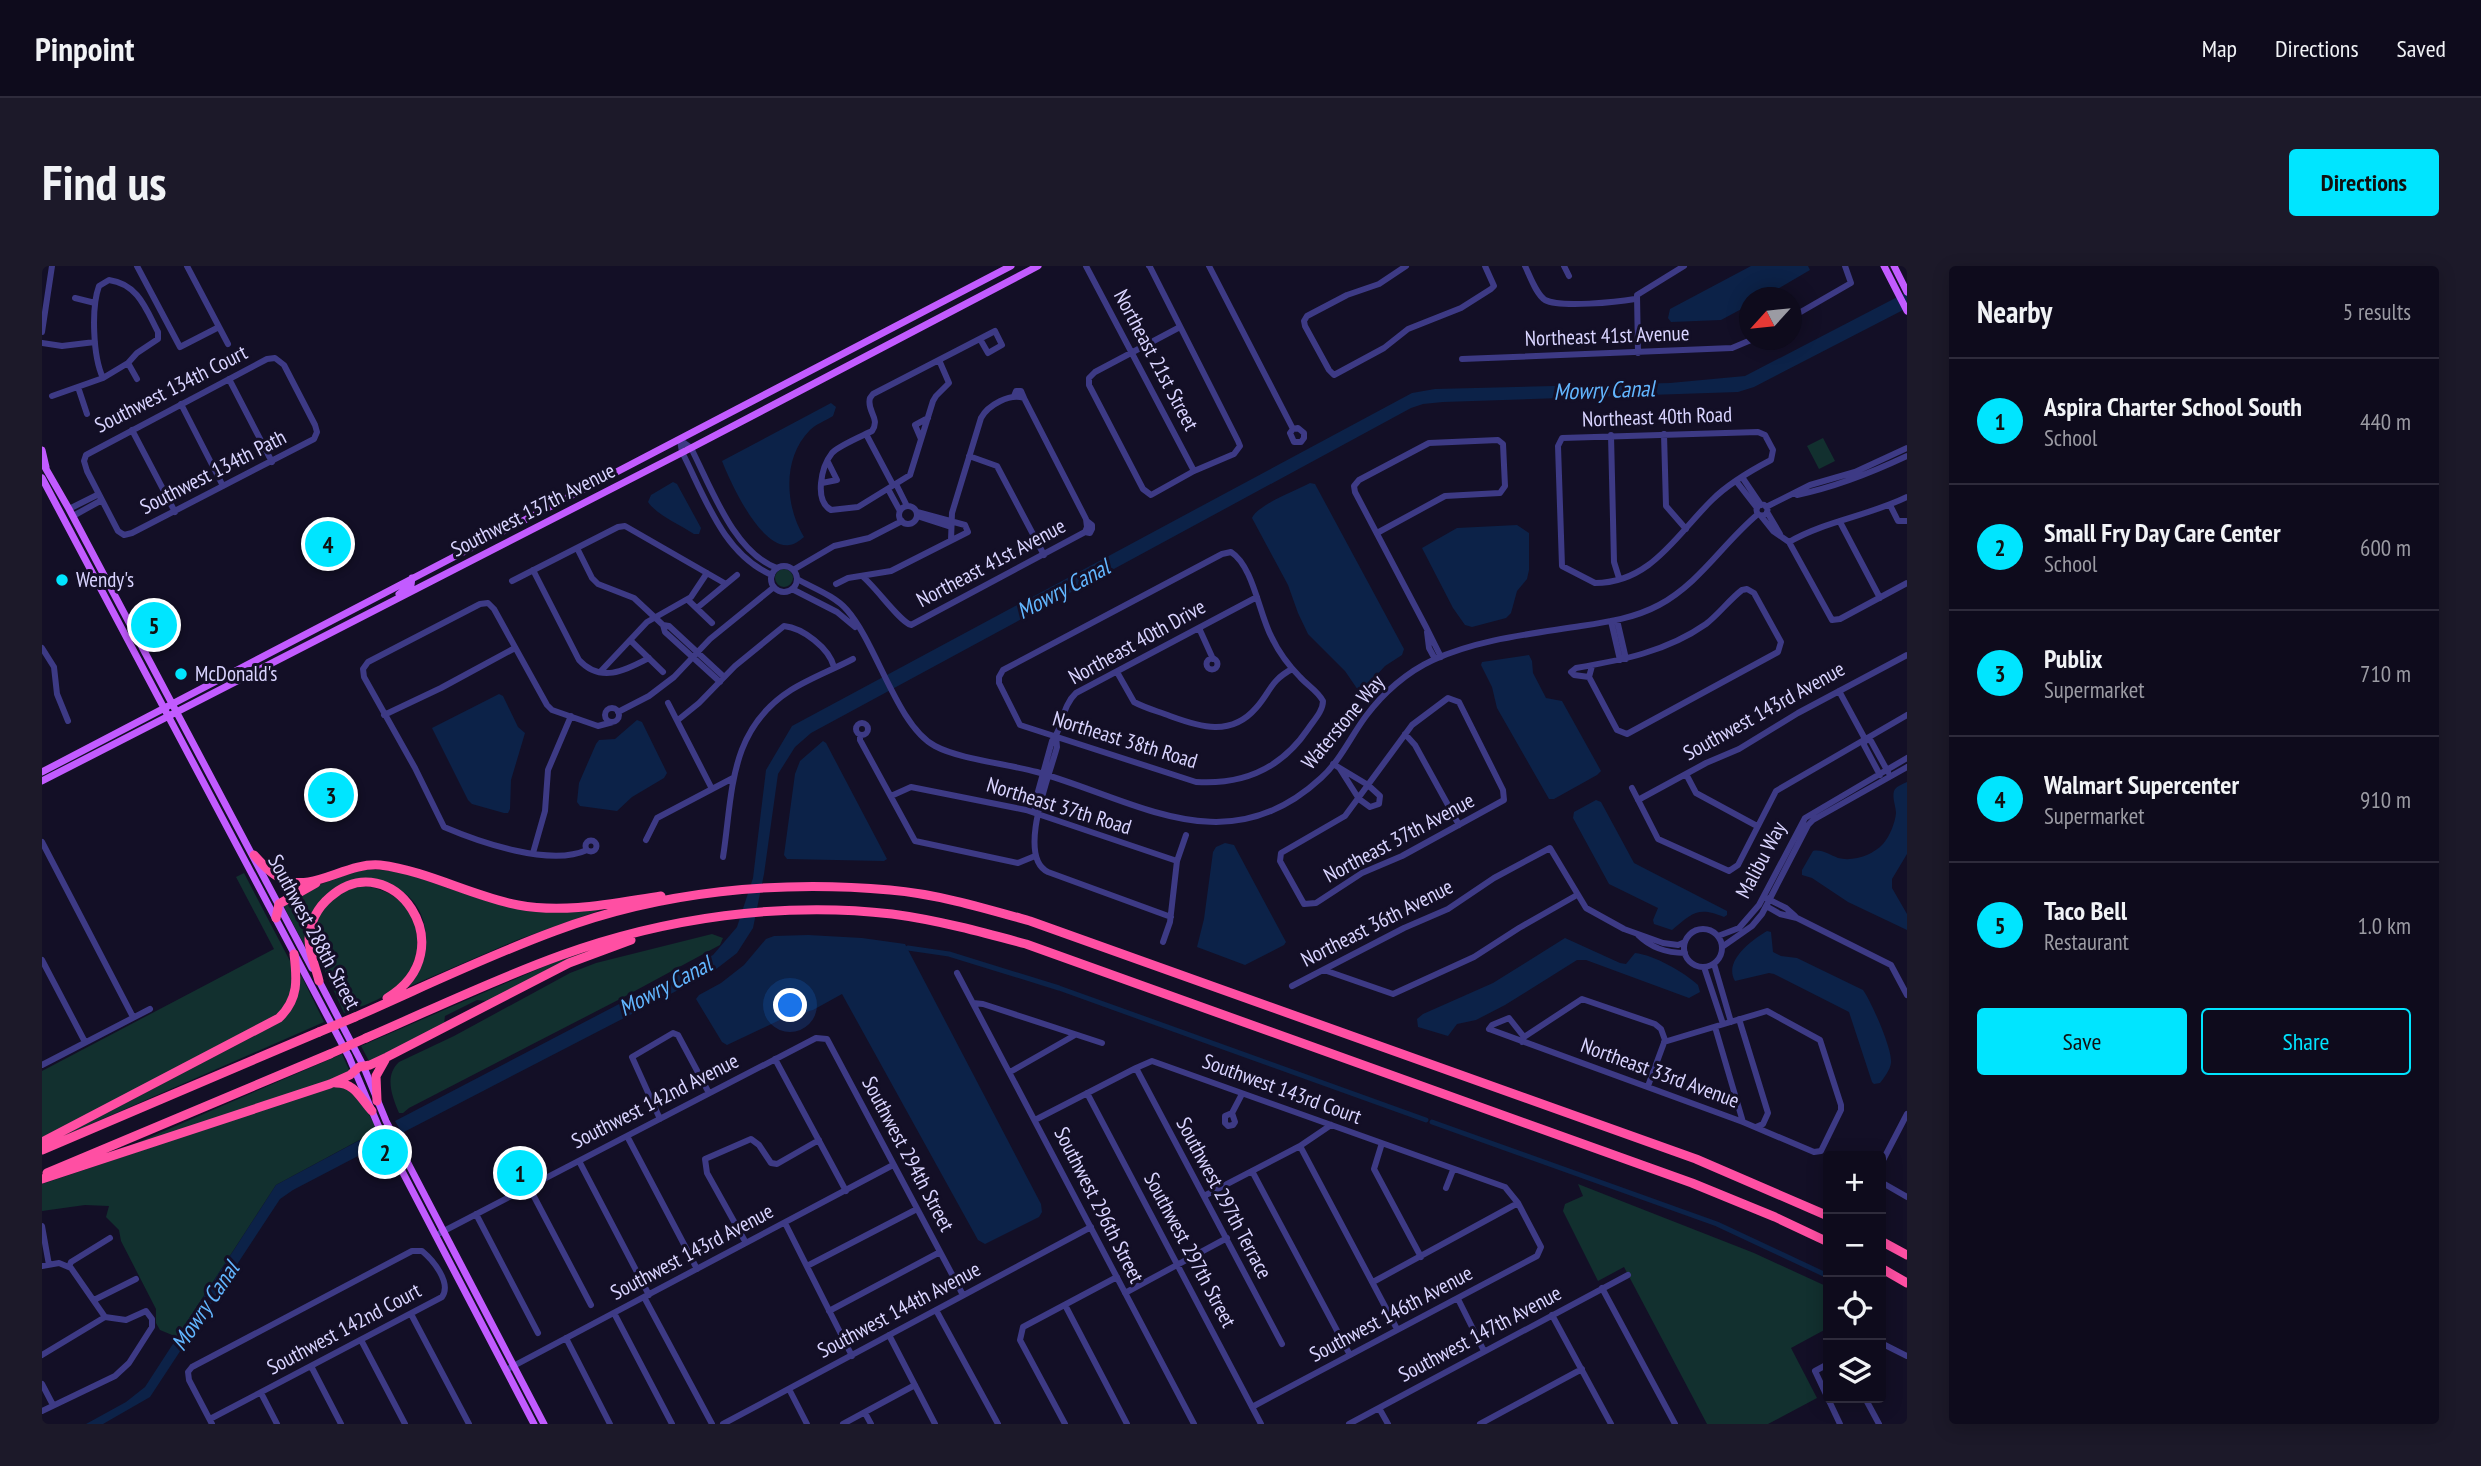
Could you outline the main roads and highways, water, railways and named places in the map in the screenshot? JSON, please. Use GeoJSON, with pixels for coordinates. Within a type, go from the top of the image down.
{"type":"FeatureCollection","features":[{"type":"Feature","properties":{"kind":"highway"},"geometry":{"type":"LineString","coordinates":[[254,855],[271,872],[289,881],[301,883],[359,866],[395,867],[520,906],[587,907],[711,889],[728,890]]}},
{"type":"Feature","properties":{"kind":"highway"},"geometry":{"type":"LineString","coordinates":[[276,918],[279,904],[323,878]]}},
{"type":"Feature","properties":{"kind":"highway"},"geometry":{"type":"LineString","coordinates":[[319,981],[309,940],[312,923],[325,901],[339,890],[362,883],[383,886],[399,894],[417,916],[423,935],[421,953],[415,971],[405,985],[369,1011]]}},
{"type":"Feature","properties":{"kind":"highway"},"geometry":{"type":"LineString","coordinates":[[42,1150],[555,931],[654,903],[728,890],[775,887],[892,890],[985,908],[1030,921],[1671,1150],[1824,1214]]}},
{"type":"Feature","properties":{"kind":"highway"},"geometry":{"type":"LineString","coordinates":[[42,1177],[561,956],[622,936],[689,921],[741,914],[891,914],[957,926],[1026,944],[1692,1183],[1823,1240]]}},
{"type":"Feature","properties":{"kind":"highway"},"geometry":{"type":"LineString","coordinates":[[42,1177],[330,1084],[569,963],[605,948],[689,921]]}},
{"type":"Feature","properties":{"kind":"highway"},"geometry":{"type":"LineString","coordinates":[[42,1142],[279,1018],[289,1006],[296,989],[295,954]]}},
{"type":"Feature","properties":{"kind":"highway"},"geometry":{"type":"LineString","coordinates":[[377,1101],[376,1076],[387,1057]]}},
{"type":"Feature","properties":{"kind":"highway"},"geometry":{"type":"LineString","coordinates":[[330,1084],[342,1083],[352,1087],[372,1111]]}},
{"type":"Feature","properties":{"kind":"highway"},"geometry":{"type":"LineString","coordinates":[[1886,1244],[1907,1255]]}},
{"type":"Feature","properties":{"kind":"highway"},"geometry":{"type":"LineString","coordinates":[[1886,1271],[1907,1283]]}},
{"type":"Feature","properties":{"kind":"main road","name":"Southwest 137th Avenue"},"geometry":{"type":"LineString","coordinates":[[42,781],[168,706],[1011,266]]}},
{"type":"Feature","properties":{"kind":"main road","name":"Southwest 137th Avenue"},"geometry":{"type":"LineString","coordinates":[[42,772],[172,714],[355,622],[1038,266]]}},
{"type":"Feature","properties":{"kind":"main road"},"geometry":{"type":"LineString","coordinates":[[1884,266],[1904,292]]}},
{"type":"Feature","properties":{"kind":"main road"},"geometry":{"type":"LineString","coordinates":[[1894,266],[1904,292],[1907,310]]}},
{"type":"Feature","properties":{"kind":"main road"},"geometry":{"type":"LineString","coordinates":[[42,450],[45,475]]}},
{"type":"Feature","properties":{"kind":"main road","name":"Southwest 288th Street"},"geometry":{"type":"LineString","coordinates":[[42,462],[45,475],[168,706]]}},
{"type":"Feature","properties":{"kind":"main road","name":"Southwest 288th Street"},"geometry":{"type":"LineString","coordinates":[[45,475],[71,513],[276,918],[377,1101],[439,1233]]}},
{"type":"Feature","properties":{"kind":"main road"},"geometry":{"type":"LineString","coordinates":[[547,509],[552,520]]}},
{"type":"Feature","properties":{"kind":"main road"},"geometry":{"type":"LineString","coordinates":[[355,622],[360,614],[408,589],[413,582],[412,578]]}},
{"type":"Feature","properties":{"kind":"main road","name":"Southwest 288th Street"},"geometry":{"type":"LineString","coordinates":[[172,714],[254,855],[319,981],[359,1068],[372,1111],[510,1368],[544,1424]]}},
{"type":"Feature","properties":{"kind":"main road","name":"Southwest 288th Street"},"geometry":{"type":"LineString","coordinates":[[510,1368],[534,1424]]}},
{"type":"Feature","properties":{"kind":"water"},"geometry":{"type":"Polygon","coordinates":[[[1751,266],[1808,266],[1810,270],[1781,287],[1739,287],[1739,310],[1721,320],[1671,322],[1668,318],[1670,309],[1751,266]]]}},
{"type":"Feature","properties":{"kind":"water","name":"Mowry Canal"},"geometry":{"type":"Polygon","coordinates":[[[1907,292],[1907,308],[1754,387],[1738,392],[1443,402],[1411,408],[811,733],[795,747],[778,774],[764,874],[753,928],[737,953],[711,973],[402,1133],[395,1121],[713,955],[737,927],[753,878],[766,770],[792,726],[1412,393],[1435,389],[1670,383],[1745,376],[1795,350],[1802,350],[1802,346],[1907,292]]]}},
{"type":"Feature","properties":{"kind":"water"},"geometry":{"type":"Polygon","coordinates":[[[831,403],[836,407],[833,416],[810,430],[801,441],[791,468],[790,497],[804,537],[791,545],[778,543],[768,537],[748,513],[722,461],[831,403]]]}},
{"type":"Feature","properties":{"kind":"water"},"geometry":{"type":"Polygon","coordinates":[[[673,482],[677,484],[701,528],[699,534],[694,534],[657,512],[648,502],[651,495],[673,482]]]}},
{"type":"Feature","properties":{"kind":"water"},"geometry":{"type":"Polygon","coordinates":[[[1310,483],[1315,484],[1404,649],[1402,655],[1385,666],[1362,691],[1358,690],[1345,671],[1308,634],[1288,585],[1252,518],[1269,503],[1310,483]]]}},
{"type":"Feature","properties":{"kind":"water"},"geometry":{"type":"Polygon","coordinates":[[[1517,525],[1529,533],[1529,570],[1527,579],[1517,591],[1511,613],[1506,618],[1472,627],[1465,625],[1453,608],[1422,548],[1457,528],[1517,525]]]}},
{"type":"Feature","properties":{"kind":"water"},"geometry":{"type":"Polygon","coordinates":[[[1529,655],[1533,673],[1546,698],[1562,701],[1601,771],[1554,799],[1549,799],[1497,708],[1492,687],[1481,665],[1482,662],[1529,655]]]}},
{"type":"Feature","properties":{"kind":"water"},"geometry":{"type":"Polygon","coordinates":[[[499,694],[503,696],[518,727],[525,733],[511,780],[508,813],[472,804],[468,800],[432,728],[499,694]]]}},
{"type":"Feature","properties":{"kind":"water"},"geometry":{"type":"Polygon","coordinates":[[[637,720],[642,722],[667,773],[664,778],[632,797],[617,811],[580,806],[577,802],[579,783],[596,744],[599,740],[615,739],[637,720]]]}},
{"type":"Feature","properties":{"kind":"water"},"geometry":{"type":"Polygon","coordinates":[[[823,741],[887,859],[884,861],[787,859],[784,855],[795,774],[800,761],[823,741]]]}},
{"type":"Feature","properties":{"kind":"water"},"geometry":{"type":"Polygon","coordinates":[[[1907,782],[1907,854],[1892,879],[1892,888],[1907,914],[1907,930],[1848,902],[1812,878],[1802,875],[1802,870],[1813,851],[1850,859],[1862,857],[1879,848],[1888,837],[1895,821],[1894,791],[1907,782]]]}},
{"type":"Feature","properties":{"kind":"water"},"geometry":{"type":"Polygon","coordinates":[[[1596,800],[1601,802],[1634,863],[1727,911],[1727,915],[1724,917],[1708,912],[1696,913],[1672,930],[1654,924],[1658,908],[1609,884],[1573,818],[1574,812],[1596,800]]]}},
{"type":"Feature","properties":{"kind":"water"},"geometry":{"type":"Polygon","coordinates":[[[1225,843],[1234,845],[1286,942],[1245,965],[1197,947],[1204,919],[1213,852],[1216,847],[1225,843]]]}},
{"type":"Feature","properties":{"kind":"water"},"geometry":{"type":"Polygon","coordinates":[[[1767,931],[1771,932],[1773,952],[1797,958],[1863,990],[1881,1026],[1891,1057],[1889,1068],[1880,1083],[1872,1082],[1849,1012],[1774,974],[1735,981],[1732,973],[1736,959],[1747,946],[1767,931]]]}},
{"type":"Feature","properties":{"kind":"water"},"geometry":{"type":"Polygon","coordinates":[[[808,935],[905,944],[1041,1204],[1042,1212],[1039,1217],[985,1244],[978,1240],[842,994],[813,1010],[784,1018],[727,1045],[722,1042],[696,999],[699,995],[721,983],[744,965],[766,939],[774,936],[808,935]]]}},
{"type":"Feature","properties":{"kind":"water"},"geometry":{"type":"Polygon","coordinates":[[[1565,938],[1620,963],[1626,964],[1635,953],[1651,957],[1685,975],[1698,985],[1700,992],[1689,998],[1586,960],[1577,960],[1505,1005],[1476,1020],[1457,1024],[1448,1036],[1418,1027],[1417,1019],[1423,1014],[1493,983],[1565,938]]]}},
{"type":"Feature","properties":{"kind":"water"},"geometry":{"type":"Polygon","coordinates":[[[375,1132],[381,1144],[280,1199],[150,1397],[103,1424],[86,1424],[126,1402],[145,1387],[276,1185],[375,1132]]]}},
{"type":"Feature","properties":{"kind":"waterway"},"geometry":{"type":"LineString","coordinates":[[908,948],[949,954],[1059,988],[1426,1120]]}},
{"type":"Feature","properties":{"kind":"waterway"},"geometry":{"type":"LineString","coordinates":[[1432,1122],[1717,1224],[1823,1274]]}},
{"type":"Feature","properties":{"kind":"place","name":"Walmart Supercenter"},"geometry":{"type":"Point","coordinates":[328,544]}},
{"type":"Feature","properties":{"kind":"place","name":"Wendy's"},"geometry":{"type":"Point","coordinates":[62,580]}},
{"type":"Feature","properties":{"kind":"place","name":"Taco Bell"},"geometry":{"type":"Point","coordinates":[154,625]}},
{"type":"Feature","properties":{"kind":"place","name":"McDonald's"},"geometry":{"type":"Point","coordinates":[181,674]}},
{"type":"Feature","properties":{"kind":"place","name":"Publix"},"geometry":{"type":"Point","coordinates":[331,795]}},
{"type":"Feature","properties":{"kind":"place","name":"Small Fry Day Care Center"},"geometry":{"type":"Point","coordinates":[385,1152]}},
{"type":"Feature","properties":{"kind":"place","name":"Aspira Charter School South"},"geometry":{"type":"Point","coordinates":[520,1173]}}]}
